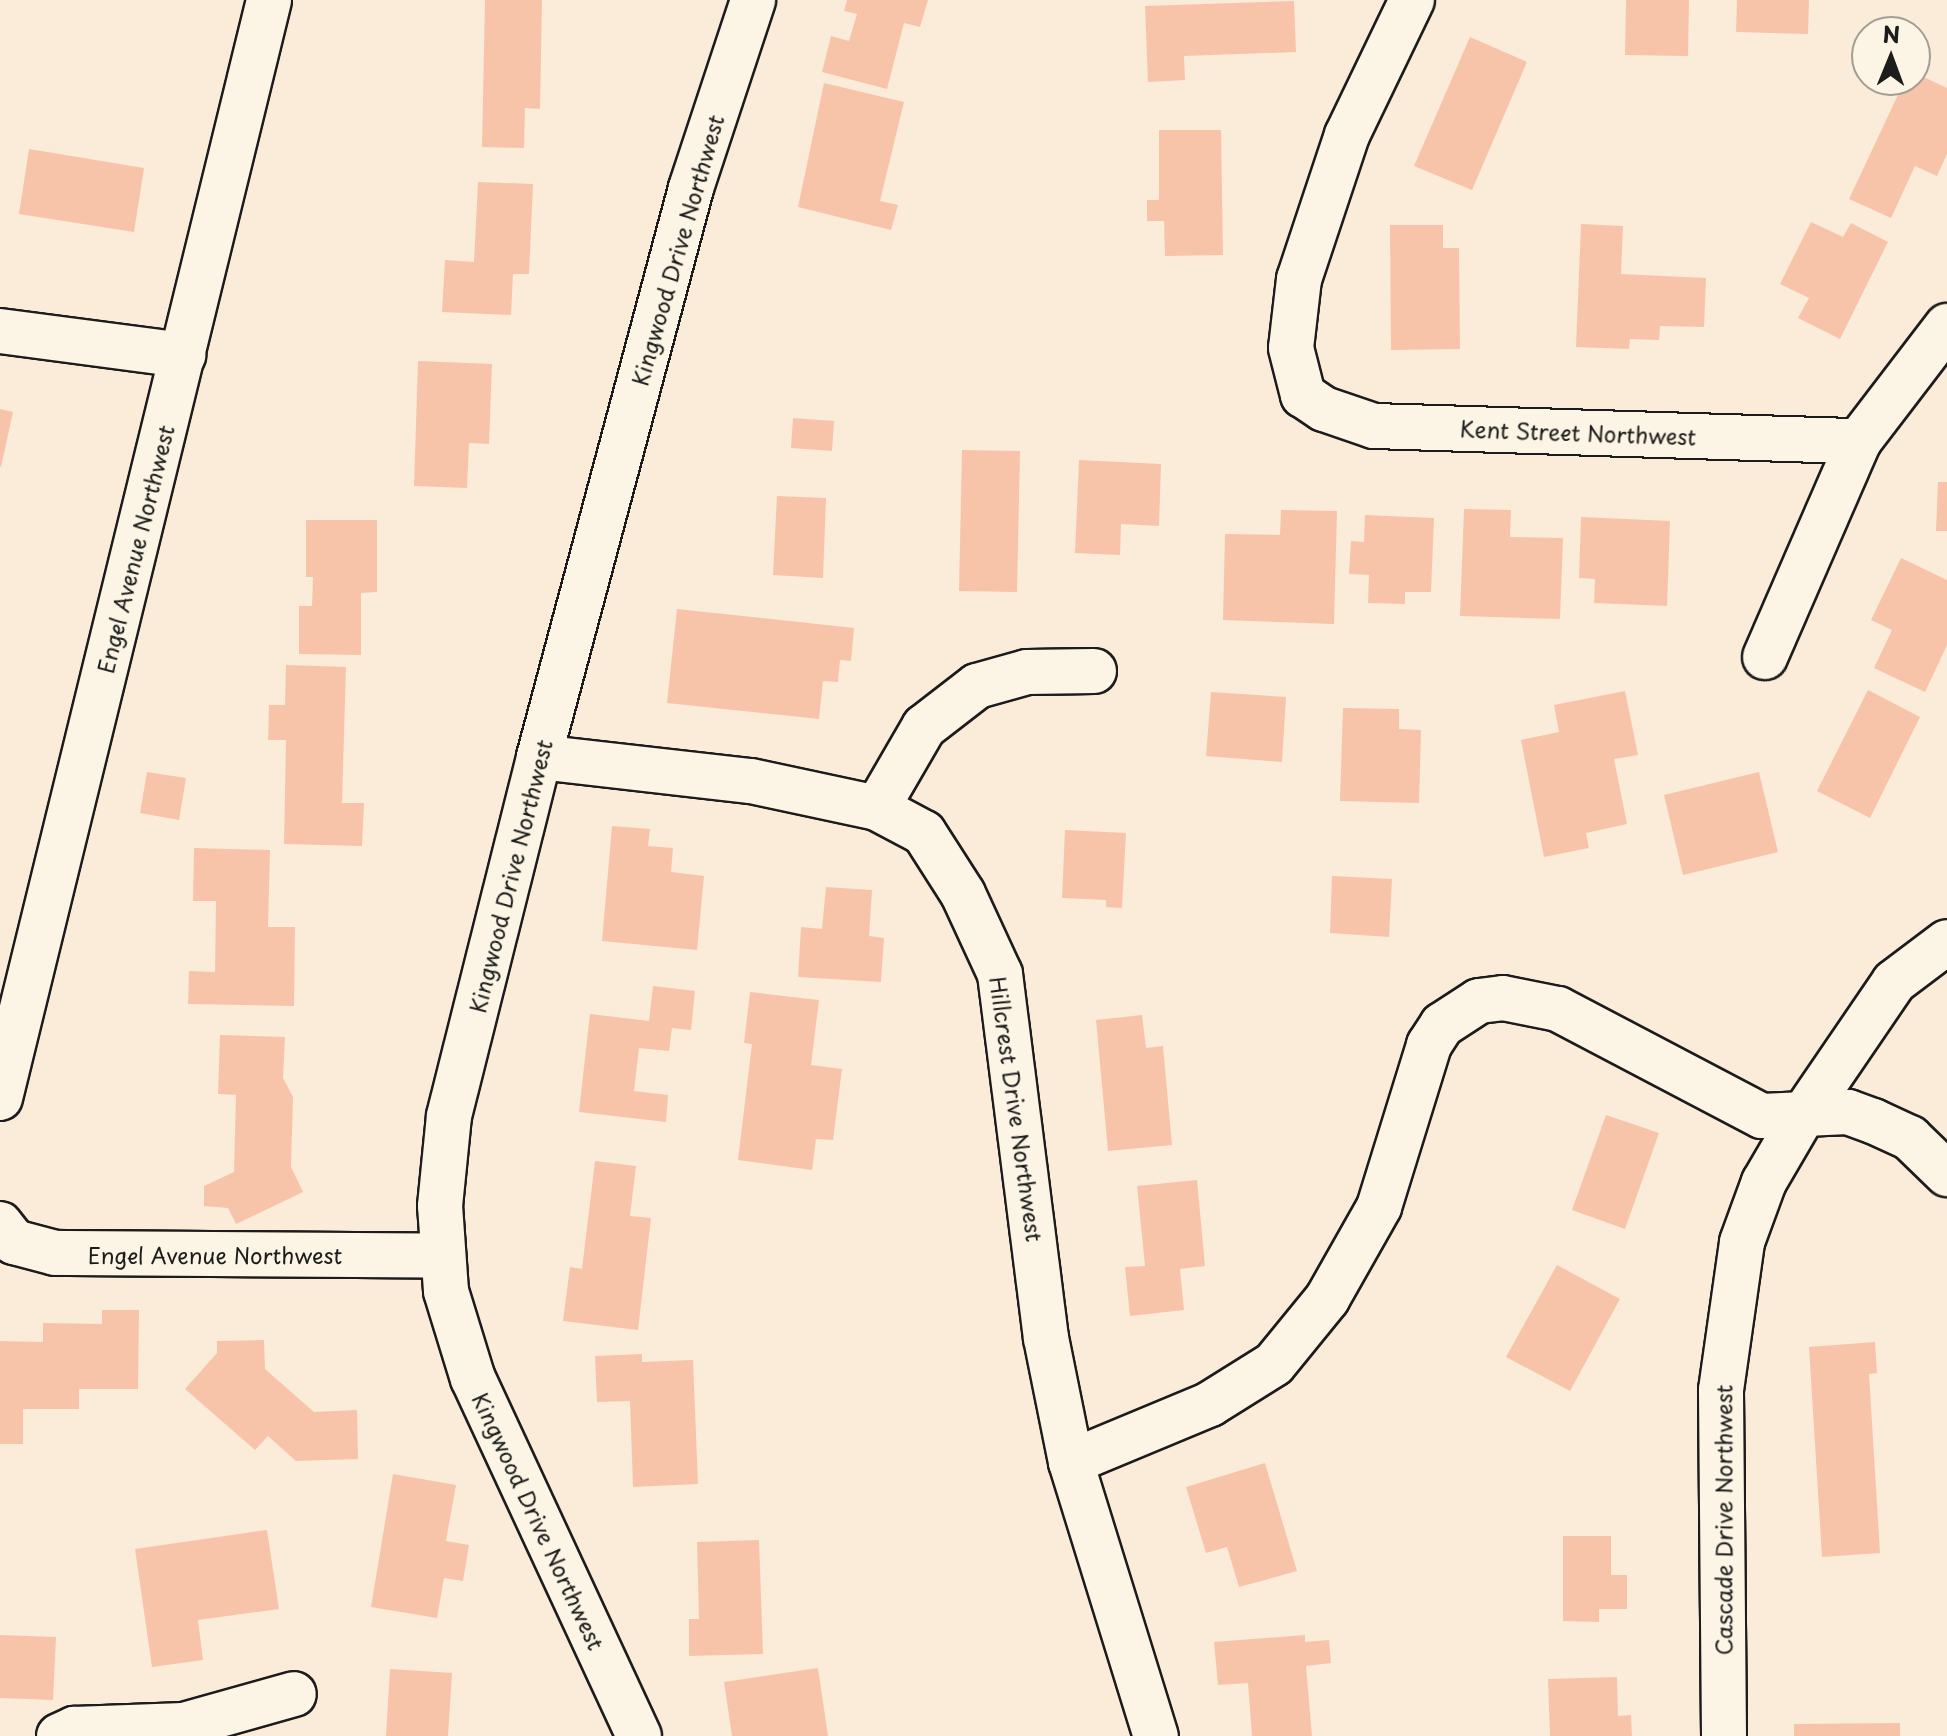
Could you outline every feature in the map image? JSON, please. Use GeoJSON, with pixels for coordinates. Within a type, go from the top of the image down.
{"type":"FeatureCollection","features":[{"type":"Feature","properties":{"kind":"street","name":"Engel Avenue Northwest"},"geometry":{"type":"LineString","coordinates":[[0,1098],[269,0]]}},
{"type":"Feature","properties":{"kind":"street","name":"Kingwood Drive Northwest"},"geometry":{"type":"LineString","coordinates":[[639,1736],[473,1379],[440,1256],[449,1116],[539,757],[691,188],[753,0]]}},
{"type":"Feature","properties":{"kind":"street","name":"Kent Street Northwest"},"geometry":{"type":"LineString","coordinates":[[1412,0],[1347,135],[1299,279],[1291,348],[1303,395],[1324,409],[1374,426],[1859,441]]}},
{"type":"Feature","properties":{"kind":"street"},"geometry":{"type":"LineString","coordinates":[[1765,657],[1859,441],[1947,326]]}},
{"type":"Feature","properties":{"kind":"street"},"geometry":{"type":"LineString","coordinates":[[0,331],[183,355]]}},
{"type":"Feature","properties":{"kind":"street"},"geometry":{"type":"LineString","coordinates":[[877,808],[924,727],[977,686],[1027,672],[1094,671]]}},
{"type":"Feature","properties":{"kind":"street","name":"Hillcrest Drive Northwest"},"geometry":{"type":"LineString","coordinates":[[539,757],[751,781],[877,808],[924,833],[963,894],[1000,974],[1046,1338],[1071,1462],[1156,1736]]}},
{"type":"Feature","properties":{"kind":"street","name":"Cascade Drive Northwest"},"geometry":{"type":"LineString","coordinates":[[1724,1736],[1721,1390],[1742,1242],[1764,1182],[1802,1117],[1894,982],[1947,942]]}},
{"type":"Feature","properties":{"kind":"street"},"geometry":{"type":"LineString","coordinates":[[1071,1462],[1210,1404],[1274,1364],[1327,1299],[1379,1207],[1429,1045],[1442,1025],[1479,1001],[1503,998],[1558,1009],[1762,1116],[1802,1117],[1848,1112],[1873,1121],[1910,1138],[1947,1174]]}},
{"type":"Feature","properties":{"kind":"street","name":"Engel Avenue Northwest"},"geometry":{"type":"LineString","coordinates":[[0,1224],[14,1242],[55,1253],[440,1256]]}},
{"type":"Feature","properties":{"kind":"street"},"geometry":{"type":"LineString","coordinates":[[59,1736],[74,1729],[184,1725],[294,1694]]}},
{"type":"Feature","properties":{"kind":"building"},"geometry":{"type":"Polygon","coordinates":[[[485,0],[542,0],[540,109],[525,108],[524,148],[482,147],[485,0]]]}},
{"type":"Feature","properties":{"kind":"building"},"geometry":{"type":"Polygon","coordinates":[[[847,0],[928,0],[920,27],[904,23],[887,89],[822,72],[831,36],[849,41],[857,14],[844,11],[847,0]]]}},
{"type":"Feature","properties":{"kind":"building"},"geometry":{"type":"Polygon","coordinates":[[[1626,0],[1689,0],[1688,56],[1625,55],[1626,0]]]}},
{"type":"Feature","properties":{"kind":"building"},"geometry":{"type":"Polygon","coordinates":[[[1737,0],[1809,0],[1808,34],[1736,32],[1737,0]]]}},
{"type":"Feature","properties":{"kind":"building"},"geometry":{"type":"Polygon","coordinates":[[[1294,1],[1296,52],[1184,56],[1185,80],[1148,82],[1145,6],[1294,1]]]}},
{"type":"Feature","properties":{"kind":"building"},"geometry":{"type":"Polygon","coordinates":[[[1470,37],[1527,62],[1472,190],[1414,166],[1470,37]]]}},
{"type":"Feature","properties":{"kind":"building"},"geometry":{"type":"Polygon","coordinates":[[[1931,80],[1947,88],[1947,154],[1937,176],[1915,166],[1891,218],[1849,199],[1897,96],[1931,96],[1931,80]]]}},
{"type":"Feature","properties":{"kind":"building"},"geometry":{"type":"Polygon","coordinates":[[[824,83],[904,102],[880,201],[898,205],[891,230],[798,207],[824,83]]]}},
{"type":"Feature","properties":{"kind":"building"},"geometry":{"type":"Polygon","coordinates":[[[1159,130],[1221,130],[1223,255],[1165,256],[1164,221],[1147,221],[1147,200],[1159,200],[1159,130]]]}},
{"type":"Feature","properties":{"kind":"building"},"geometry":{"type":"Polygon","coordinates":[[[29,149],[144,168],[134,232],[19,214],[29,149]]]}},
{"type":"Feature","properties":{"kind":"building"},"geometry":{"type":"Polygon","coordinates":[[[478,182],[533,184],[529,274],[513,274],[511,315],[442,312],[445,260],[474,262],[478,182]]]}},
{"type":"Feature","properties":{"kind":"building"},"geometry":{"type":"Polygon","coordinates":[[[1811,222],[1843,237],[1851,223],[1888,242],[1840,339],[1798,318],[1809,298],[1780,284],[1811,222]]]}},
{"type":"Feature","properties":{"kind":"building"},"geometry":{"type":"Polygon","coordinates":[[[1581,224],[1623,226],[1621,274],[1706,278],[1704,327],[1660,326],[1659,340],[1630,339],[1629,349],[1576,347],[1581,224]]]}},
{"type":"Feature","properties":{"kind":"building"},"geometry":{"type":"Polygon","coordinates":[[[1390,225],[1443,225],[1443,248],[1459,248],[1460,349],[1391,350],[1390,225]]]}},
{"type":"Feature","properties":{"kind":"building"},"geometry":{"type":"Polygon","coordinates":[[[418,361],[492,364],[489,444],[469,443],[467,488],[414,486],[418,361]]]}},
{"type":"Feature","properties":{"kind":"building"},"geometry":{"type":"Polygon","coordinates":[[[0,409],[13,412],[1,467],[0,466],[0,409]]]}},
{"type":"Feature","properties":{"kind":"building"},"geometry":{"type":"Polygon","coordinates":[[[793,418],[834,421],[832,451],[791,448],[793,418]]]}},
{"type":"Feature","properties":{"kind":"building"},"geometry":{"type":"Polygon","coordinates":[[[962,450],[1020,451],[1017,592],[959,591],[962,450]]]}},
{"type":"Feature","properties":{"kind":"building"},"geometry":{"type":"Polygon","coordinates":[[[1079,460],[1161,464],[1159,526],[1121,524],[1120,555],[1075,553],[1079,460]]]}},
{"type":"Feature","properties":{"kind":"building"},"geometry":{"type":"Polygon","coordinates":[[[1938,482],[1947,482],[1947,531],[1936,531],[1938,482]]]}},
{"type":"Feature","properties":{"kind":"building"},"geometry":{"type":"Polygon","coordinates":[[[777,496],[826,498],[823,578],[773,575],[777,496]]]}},
{"type":"Feature","properties":{"kind":"building"},"geometry":{"type":"Polygon","coordinates":[[[1464,509],[1511,510],[1510,537],[1563,538],[1560,619],[1460,616],[1464,509]]]}},
{"type":"Feature","properties":{"kind":"building"},"geometry":{"type":"Polygon","coordinates":[[[1281,510],[1337,511],[1334,624],[1223,620],[1225,534],[1280,535],[1281,510]]]}},
{"type":"Feature","properties":{"kind":"building"},"geometry":{"type":"Polygon","coordinates":[[[1365,515],[1434,518],[1431,592],[1405,592],[1405,604],[1368,603],[1369,575],[1349,574],[1351,541],[1364,542],[1365,515]]]}},
{"type":"Feature","properties":{"kind":"building"},"geometry":{"type":"Polygon","coordinates":[[[1581,517],[1670,521],[1667,606],[1594,603],[1595,579],[1579,578],[1581,517]]]}},
{"type":"Feature","properties":{"kind":"building"},"geometry":{"type":"Polygon","coordinates":[[[306,520],[377,520],[377,592],[361,593],[361,655],[299,654],[299,606],[312,606],[313,577],[306,577],[306,520]]]}},
{"type":"Feature","properties":{"kind":"building"},"geometry":{"type":"Polygon","coordinates":[[[1901,558],[1947,580],[1947,645],[1925,692],[1874,668],[1892,630],[1871,620],[1901,558]]]}},
{"type":"Feature","properties":{"kind":"building"},"geometry":{"type":"Polygon","coordinates":[[[677,609],[854,628],[851,661],[840,660],[838,682],[823,681],[819,719],[667,703],[677,609]]]}},
{"type":"Feature","properties":{"kind":"building"},"geometry":{"type":"Polygon","coordinates":[[[286,665],[346,667],[342,803],[364,803],[362,846],[284,844],[286,740],[268,740],[269,705],[285,705],[286,665]]]}},
{"type":"Feature","properties":{"kind":"building"},"geometry":{"type":"Polygon","coordinates":[[[1868,690],[1920,717],[1870,818],[1817,791],[1868,690]]]}},
{"type":"Feature","properties":{"kind":"building"},"geometry":{"type":"Polygon","coordinates":[[[1625,691],[1638,755],[1614,759],[1627,824],[1586,833],[1589,848],[1544,857],[1521,740],[1559,732],[1554,705],[1625,691]]]}},
{"type":"Feature","properties":{"kind":"building"},"geometry":{"type":"Polygon","coordinates":[[[1211,692],[1286,697],[1282,762],[1206,756],[1211,692]]]}},
{"type":"Feature","properties":{"kind":"building"},"geometry":{"type":"Polygon","coordinates":[[[1343,708],[1399,709],[1399,729],[1421,730],[1419,803],[1340,801],[1343,708]]]}},
{"type":"Feature","properties":{"kind":"building"},"geometry":{"type":"Polygon","coordinates":[[[147,772],[186,778],[179,820],[140,813],[147,772]]]}},
{"type":"Feature","properties":{"kind":"building"},"geometry":{"type":"Polygon","coordinates":[[[1759,772],[1778,852],[1683,875],[1664,795],[1759,772]]]}},
{"type":"Feature","properties":{"kind":"building"},"geometry":{"type":"Polygon","coordinates":[[[612,826],[650,829],[648,846],[673,848],[671,872],[704,876],[697,950],[602,941],[612,826]]]}},
{"type":"Feature","properties":{"kind":"building"},"geometry":{"type":"Polygon","coordinates":[[[1065,830],[1126,833],[1122,908],[1106,907],[1106,900],[1062,898],[1065,830]]]}},
{"type":"Feature","properties":{"kind":"building"},"geometry":{"type":"Polygon","coordinates":[[[194,848],[270,850],[268,927],[295,927],[294,1006],[188,1004],[189,971],[215,972],[216,901],[193,901],[194,848]]]}},
{"type":"Feature","properties":{"kind":"building"},"geometry":{"type":"Polygon","coordinates":[[[1332,876],[1392,879],[1389,937],[1330,933],[1332,876]]]}},
{"type":"Feature","properties":{"kind":"building"},"geometry":{"type":"Polygon","coordinates":[[[826,887],[872,890],[869,936],[884,938],[881,982],[798,977],[801,927],[822,929],[826,887]]]}},
{"type":"Feature","properties":{"kind":"building"},"geometry":{"type":"Polygon","coordinates":[[[653,986],[695,991],[691,1030],[672,1028],[669,1051],[639,1048],[634,1091],[668,1095],[666,1122],[579,1112],[590,1014],[649,1021],[653,986]]]}},
{"type":"Feature","properties":{"kind":"building"},"geometry":{"type":"Polygon","coordinates":[[[750,992],[819,1000],[811,1065],[842,1069],[833,1140],[816,1139],[812,1170],[738,1160],[752,1044],[744,1043],[750,992]]]}},
{"type":"Feature","properties":{"kind":"building"},"geometry":{"type":"Polygon","coordinates":[[[1142,1015],[1146,1048],[1163,1046],[1172,1145],[1108,1151],[1096,1020],[1142,1015]]]}},
{"type":"Feature","properties":{"kind":"building"},"geometry":{"type":"Polygon","coordinates":[[[220,1035],[285,1037],[283,1078],[293,1097],[291,1167],[303,1192],[236,1224],[228,1208],[204,1206],[204,1186],[234,1172],[236,1095],[218,1094],[220,1035]]]}},
{"type":"Feature","properties":{"kind":"building"},"geometry":{"type":"Polygon","coordinates":[[[1606,1115],[1659,1133],[1625,1229],[1572,1210],[1606,1115]]]}},
{"type":"Feature","properties":{"kind":"building"},"geometry":{"type":"Polygon","coordinates":[[[595,1161],[636,1166],[630,1216],[651,1218],[638,1330],[563,1321],[570,1267],[582,1269],[595,1161]]]}},
{"type":"Feature","properties":{"kind":"building"},"geometry":{"type":"Polygon","coordinates":[[[1197,1180],[1205,1266],[1180,1269],[1184,1310],[1130,1316],[1125,1267],[1145,1266],[1137,1186],[1197,1180]]]}},
{"type":"Feature","properties":{"kind":"building"},"geometry":{"type":"Polygon","coordinates":[[[1557,1265],[1620,1299],[1570,1391],[1506,1357],[1557,1265]]]}},
{"type":"Feature","properties":{"kind":"building"},"geometry":{"type":"Polygon","coordinates":[[[102,1310],[139,1310],[138,1389],[79,1389],[79,1409],[23,1409],[23,1444],[0,1444],[0,1341],[43,1342],[43,1323],[102,1324],[102,1310]]]}},
{"type":"Feature","properties":{"kind":"building"},"geometry":{"type":"Polygon","coordinates":[[[264,1340],[265,1369],[314,1412],[357,1410],[358,1459],[296,1461],[268,1436],[255,1450],[185,1389],[217,1353],[217,1341],[264,1340]]]}},
{"type":"Feature","properties":{"kind":"building"},"geometry":{"type":"Polygon","coordinates":[[[1875,1342],[1877,1373],[1869,1374],[1880,1553],[1822,1557],[1809,1347],[1875,1342]]]}},
{"type":"Feature","properties":{"kind":"building"},"geometry":{"type":"Polygon","coordinates":[[[642,1354],[642,1362],[693,1360],[698,1484],[633,1487],[630,1401],[597,1402],[595,1356],[642,1354]]]}},
{"type":"Feature","properties":{"kind":"building"},"geometry":{"type":"Polygon","coordinates":[[[1265,1463],[1297,1571],[1239,1587],[1227,1547],[1206,1553],[1186,1487],[1265,1463]]]}},
{"type":"Feature","properties":{"kind":"building"},"geometry":{"type":"Polygon","coordinates":[[[393,1474],[456,1485],[446,1541],[469,1545],[463,1581],[444,1578],[437,1618],[371,1607],[393,1474]]]}},
{"type":"Feature","properties":{"kind":"building"},"geometry":{"type":"Polygon","coordinates":[[[267,1530],[279,1609],[198,1620],[203,1660],[152,1667],[135,1549],[267,1530]]]}},
{"type":"Feature","properties":{"kind":"building"},"geometry":{"type":"Polygon","coordinates":[[[1563,1536],[1611,1536],[1611,1575],[1627,1575],[1627,1609],[1599,1609],[1599,1622],[1563,1621],[1563,1536]]]}},
{"type":"Feature","properties":{"kind":"building"},"geometry":{"type":"Polygon","coordinates":[[[759,1540],[763,1654],[689,1656],[689,1619],[699,1619],[697,1542],[759,1540]]]}},
{"type":"Feature","properties":{"kind":"building"},"geometry":{"type":"Polygon","coordinates":[[[0,1635],[56,1637],[53,1700],[0,1698],[0,1635]]]}},
{"type":"Feature","properties":{"kind":"building"},"geometry":{"type":"Polygon","coordinates":[[[1305,1635],[1305,1642],[1329,1640],[1331,1663],[1306,1666],[1312,1736],[1252,1736],[1248,1683],[1218,1685],[1214,1642],[1305,1635]]]}},
{"type":"Feature","properties":{"kind":"building"},"geometry":{"type":"Polygon","coordinates":[[[818,1668],[828,1736],[732,1736],[724,1682],[818,1668]]]}},
{"type":"Feature","properties":{"kind":"building"},"geometry":{"type":"Polygon","coordinates":[[[390,1669],[452,1673],[448,1736],[386,1736],[390,1669]]]}},
{"type":"Feature","properties":{"kind":"building"},"geometry":{"type":"Polygon","coordinates":[[[1617,1677],[1618,1716],[1631,1715],[1632,1736],[1550,1736],[1548,1679],[1617,1677]]]}},
{"type":"Feature","properties":{"kind":"building"},"geometry":{"type":"Polygon","coordinates":[[[1900,1723],[1900,1736],[1794,1736],[1794,1724],[1900,1723]]]}}]}
